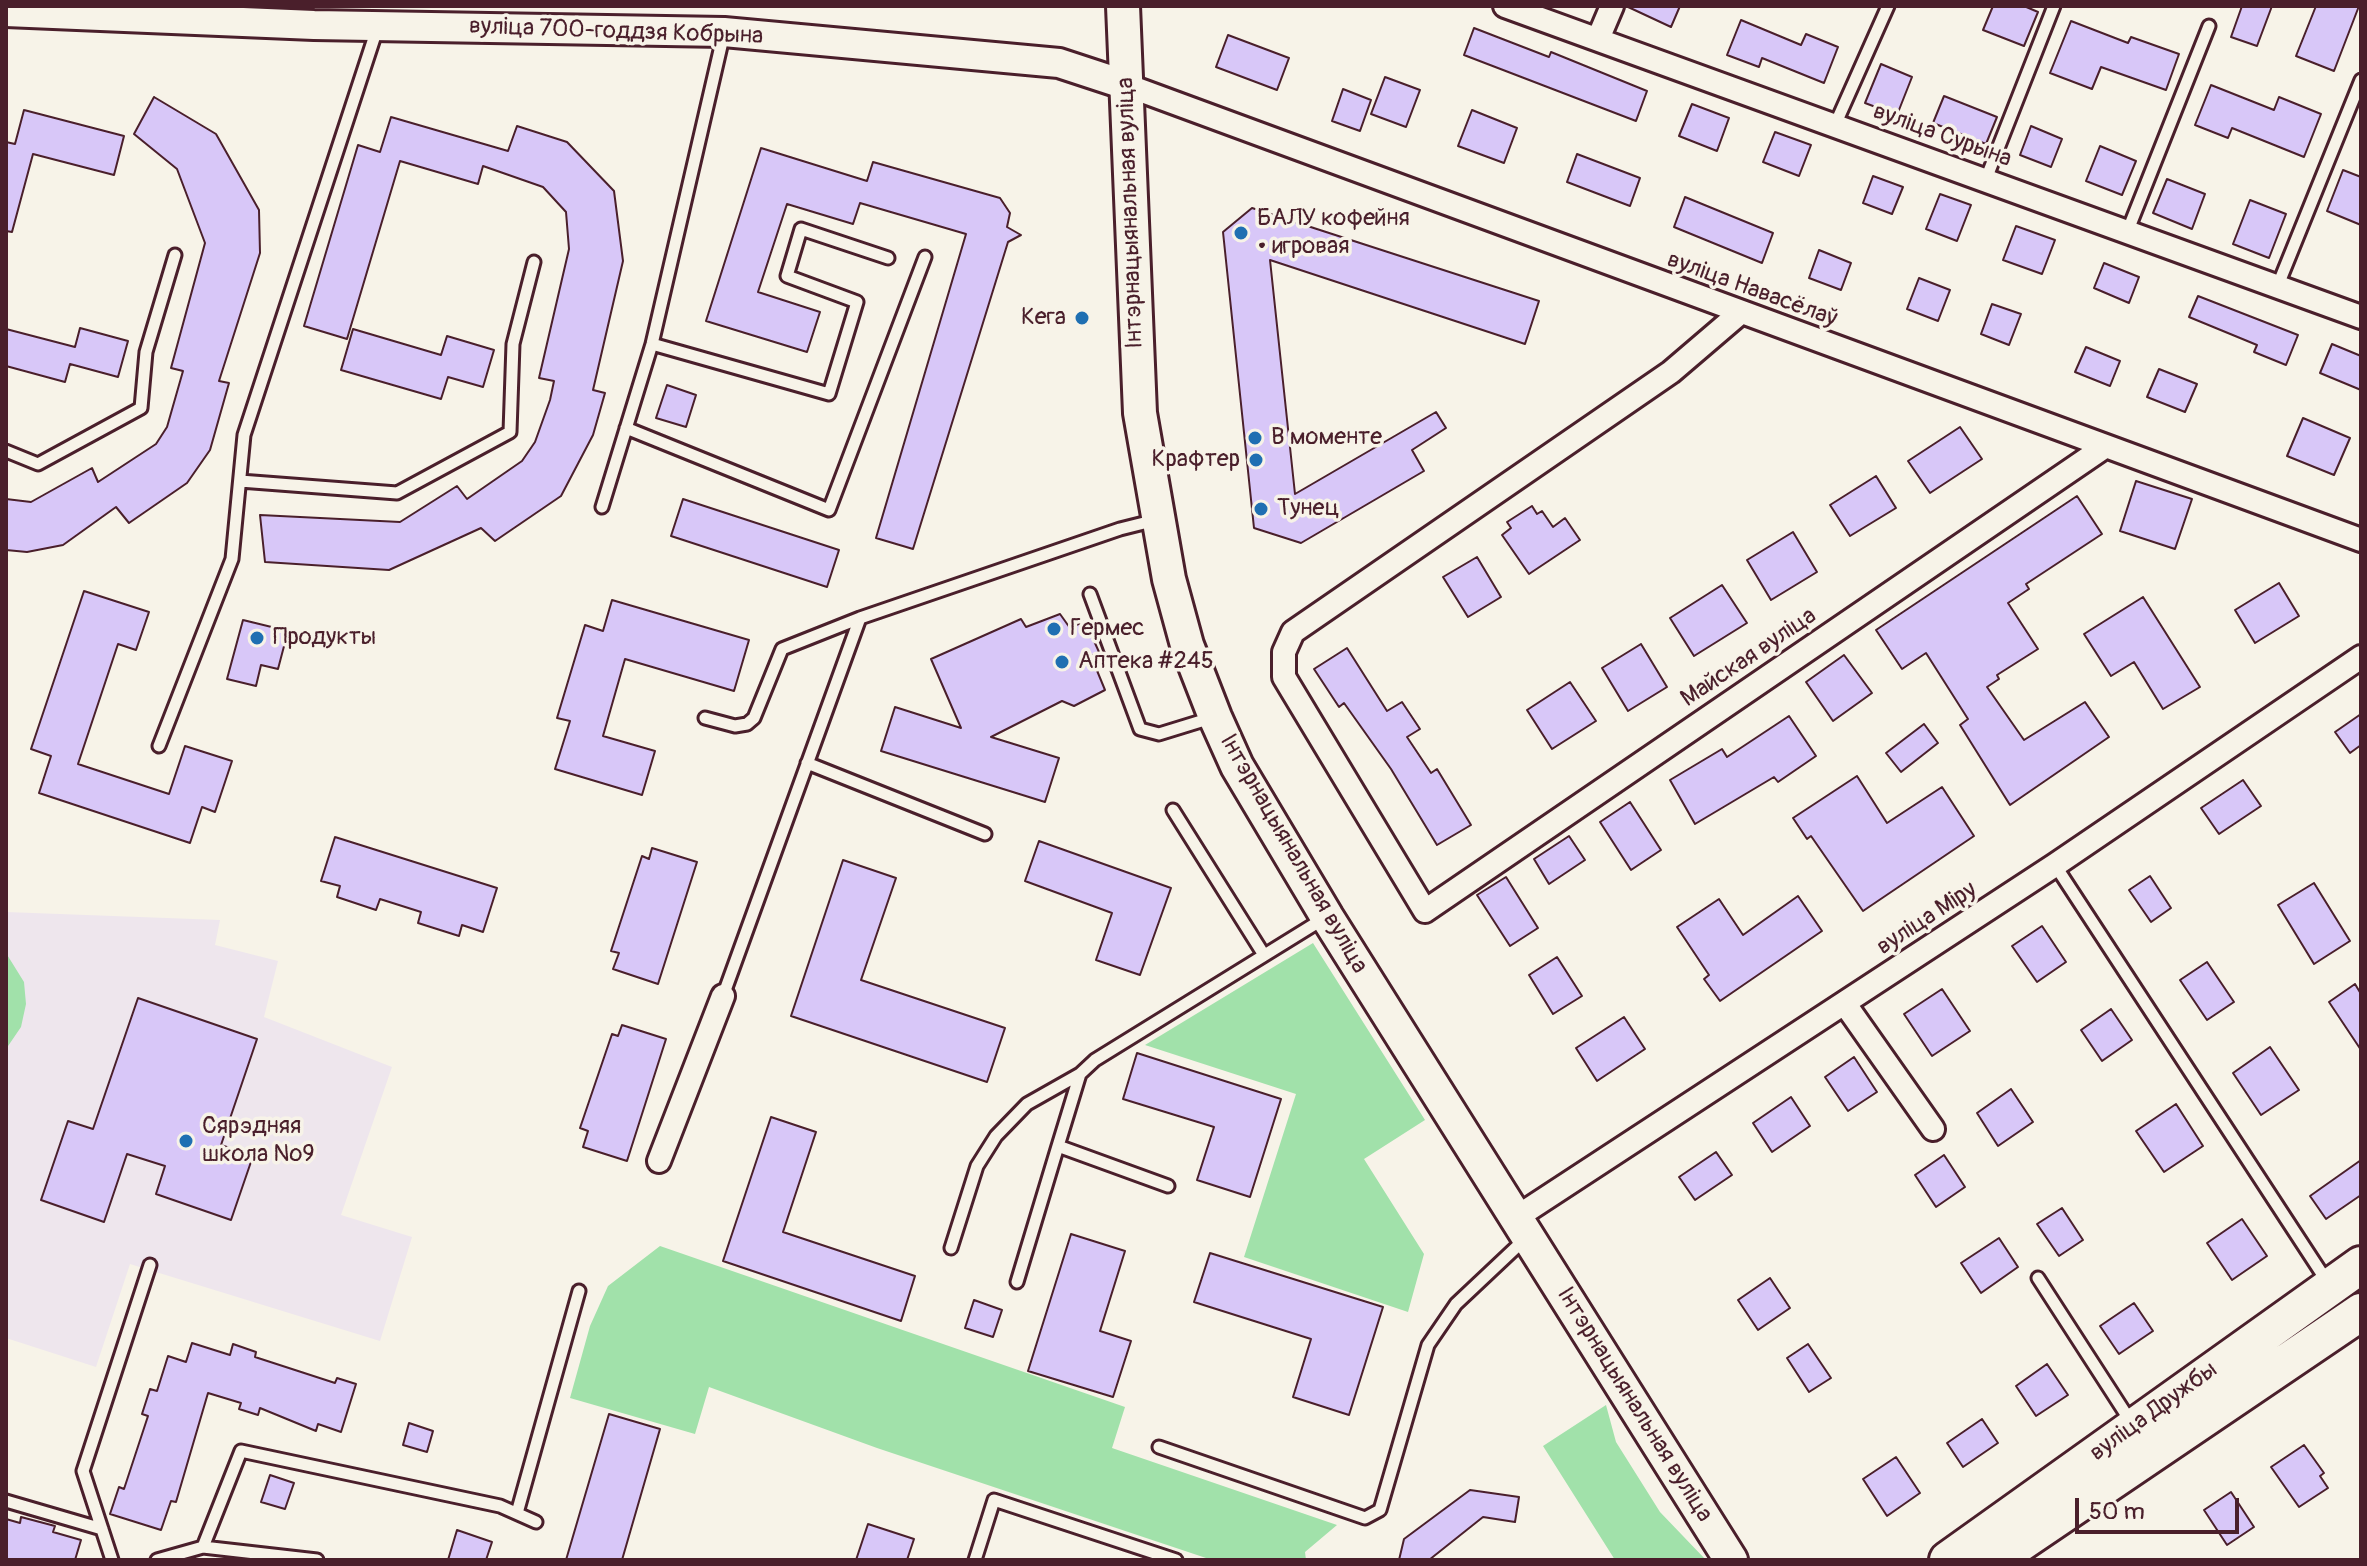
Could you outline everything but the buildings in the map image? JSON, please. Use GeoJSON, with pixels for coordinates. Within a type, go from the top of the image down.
{"type":"FeatureCollection","features":[{"type":"Feature","properties":{"kind":"main road","name":"Інтэрнацыянальная вуліца"},"geometry":{"type":"LineString","coordinates":[[1123,6],[1140,413],[1156,519],[1187,645],[1215,717],[1237,766],[1327,917],[1731,1560]]}},
{"type":"Feature","properties":{"kind":"main road","name":"вуліца Дружбы"},"geometry":{"type":"LineString","coordinates":[[1948,1560],[2361,1265]]}},
{"type":"Feature","properties":{"kind":"main road","name":"вуліца Дружбы"},"geometry":{"type":"LineString","coordinates":[[1995,1560],[2361,1312]]}},
{"type":"Feature","properties":{"kind":"street","name":"вуліца Сурына"},"geometry":{"type":"LineString","coordinates":[[1505,6],[2361,317]]}},
{"type":"Feature","properties":{"kind":"street"},"geometry":{"type":"LineString","coordinates":[[1598,39],[1612,6]]}},
{"type":"Feature","properties":{"kind":"street","name":"вуліца 700-годдзя Кобрына"},"geometry":{"type":"LineString","coordinates":[[6,12],[378,26],[724,32],[1059,63],[1126,85]]}},
{"type":"Feature","properties":{"kind":"street","name":"вуліца Навасёлаў"},"geometry":{"type":"LineString","coordinates":[[1126,85],[2103,448],[2361,540]]}},
{"type":"Feature","properties":{"kind":"street","name":"Майская вуліца"},"geometry":{"type":"LineString","coordinates":[[1740,313],[1671,372],[1293,632],[1284,652],[1284,677],[1425,911],[2103,448]]}},
{"type":"Feature","properties":{"kind":"street","name":"вуліца Міру"},"geometry":{"type":"LineString","coordinates":[[1523,1227],[1845,1004],[2361,657]]}},
{"type":"Feature","properties":{"kind":"street"},"geometry":{"type":"LineString","coordinates":[[659,1161],[723,996]]}},
{"type":"Feature","properties":{"kind":"street"},"geometry":{"type":"LineString","coordinates":[[1845,1004],[1933,1129]]}},
{"type":"Feature","properties":{"kind":"lane"},"geometry":{"type":"LineString","coordinates":[[1835,125],[1888,6]]}},
{"type":"Feature","properties":{"kind":"lane"},"geometry":{"type":"LineString","coordinates":[[1986,179],[2054,6]]}},
{"type":"Feature","properties":{"kind":"lane"},"geometry":{"type":"LineString","coordinates":[[159,746],[232,559],[244,435],[378,26]]}},
{"type":"Feature","properties":{"kind":"lane"},"geometry":{"type":"LineString","coordinates":[[2128,230],[2209,26]]}},
{"type":"Feature","properties":{"kind":"lane"},"geometry":{"type":"LineString","coordinates":[[602,507],[652,344],[724,32]]}},
{"type":"Feature","properties":{"kind":"lane"},"geometry":{"type":"LineString","coordinates":[[2278,285],[2361,80]]}},
{"type":"Feature","properties":{"kind":"lane"},"geometry":{"type":"LineString","coordinates":[[652,344],[829,394],[857,302],[787,276],[801,229],[888,258]]}},
{"type":"Feature","properties":{"kind":"lane"},"geometry":{"type":"LineString","coordinates":[[6,451],[38,464],[141,408],[146,352],[175,255]]}},
{"type":"Feature","properties":{"kind":"lane"},"geometry":{"type":"LineString","coordinates":[[626,428],[829,510],[925,257]]}},
{"type":"Feature","properties":{"kind":"lane"},"geometry":{"type":"LineString","coordinates":[[240,481],[397,493],[510,432],[513,344],[534,262]]}},
{"type":"Feature","properties":{"kind":"lane"},"geometry":{"type":"LineString","coordinates":[[705,718],[735,726],[747,724],[754,718],[782,649],[860,618],[1156,519]]}},
{"type":"Feature","properties":{"kind":"lane"},"geometry":{"type":"LineString","coordinates":[[1090,594],[1140,729],[1159,734],[1215,717]]}},
{"type":"Feature","properties":{"kind":"lane"},"geometry":{"type":"LineString","coordinates":[[723,996],[860,618]]}},
{"type":"Feature","properties":{"kind":"lane"},"geometry":{"type":"LineString","coordinates":[[807,763],[985,834]]}},
{"type":"Feature","properties":{"kind":"lane"},"geometry":{"type":"LineString","coordinates":[[1173,810],[1264,955]]}},
{"type":"Feature","properties":{"kind":"lane"},"geometry":{"type":"LineString","coordinates":[[2055,865],[2330,1287]]}},
{"type":"Feature","properties":{"kind":"lane"},"geometry":{"type":"LineString","coordinates":[[951,1248],[977,1166],[996,1136],[1027,1104],[1080,1074],[1095,1060],[1327,917]]}},
{"type":"Feature","properties":{"kind":"lane"},"geometry":{"type":"LineString","coordinates":[[1017,1282],[1080,1074]]}},
{"type":"Feature","properties":{"kind":"lane"},"geometry":{"type":"LineString","coordinates":[[1058,1146],[1168,1186]]}},
{"type":"Feature","properties":{"kind":"lane"},"geometry":{"type":"LineString","coordinates":[[1159,1447],[1365,1518],[1380,1510],[1428,1345],[1456,1304],[1523,1227]]}},
{"type":"Feature","properties":{"kind":"lane"},"geometry":{"type":"LineString","coordinates":[[112,1560],[83,1471],[150,1265]]}},
{"type":"Feature","properties":{"kind":"lane"},"geometry":{"type":"LineString","coordinates":[[2038,1278],[2134,1426]]}},
{"type":"Feature","properties":{"kind":"lane"},"geometry":{"type":"LineString","coordinates":[[517,1513],[579,1291]]}},
{"type":"Feature","properties":{"kind":"lane"},"geometry":{"type":"LineString","coordinates":[[203,1547],[241,1451],[500,1506],[536,1522]]}},
{"type":"Feature","properties":{"kind":"lane"},"geometry":{"type":"LineString","coordinates":[[975,1560],[994,1500],[1176,1560]]}},
{"type":"Feature","properties":{"kind":"lane"},"geometry":{"type":"LineString","coordinates":[[6,1501],[102,1529]]}},
{"type":"Feature","properties":{"kind":"lane"},"geometry":{"type":"LineString","coordinates":[[157,1560],[203,1547],[317,1560]]}},
{"type":"Feature","properties":{"kind":"shaded area","name":"Сярэдняя школа №9"},"geometry":{"type":"Polygon","coordinates":[[[6,912],[220,920],[215,945],[278,961],[264,1017],[392,1067],[341,1215],[412,1237],[380,1341],[130,1264],[96,1367],[6,1338],[6,912]]]}},
{"type":"Feature","properties":{"kind":"green space"},"geometry":{"type":"Polygon","coordinates":[[[1313,943],[1425,1120],[1364,1159],[1424,1254],[1408,1312],[1244,1257],[1296,1094],[1145,1045],[1313,943]]]}},
{"type":"Feature","properties":{"kind":"green space"},"geometry":{"type":"Polygon","coordinates":[[[6,953],[24,982],[26,1004],[21,1027],[6,1049],[6,953]]]}},
{"type":"Feature","properties":{"kind":"green space"},"geometry":{"type":"Polygon","coordinates":[[[660,1246],[1125,1407],[1112,1448],[1337,1525],[1305,1552],[1306,1560],[1212,1560],[877,1448],[709,1387],[695,1434],[570,1398],[590,1326],[608,1286],[660,1246]]]}},
{"type":"Feature","properties":{"kind":"green space"},"geometry":{"type":"Polygon","coordinates":[[[1606,1405],[1616,1442],[1660,1512],[1706,1560],[1615,1560],[1543,1446],[1606,1405]]]}},
{"type":"Feature","properties":{"kind":"place","name":"БАЛУ кофейня • игровая"},"geometry":{"type":"Point","coordinates":[1241,233]}},
{"type":"Feature","properties":{"kind":"place","name":"Кега"},"geometry":{"type":"Point","coordinates":[1082,318]}},
{"type":"Feature","properties":{"kind":"place","name":"В моменте"},"geometry":{"type":"Point","coordinates":[1255,438]}},
{"type":"Feature","properties":{"kind":"place","name":"Крафтер"},"geometry":{"type":"Point","coordinates":[1256,460]}},
{"type":"Feature","properties":{"kind":"place","name":"Тунец"},"geometry":{"type":"Point","coordinates":[1261,509]}},
{"type":"Feature","properties":{"kind":"place","name":"Гермес"},"geometry":{"type":"Point","coordinates":[1054,629]}},
{"type":"Feature","properties":{"kind":"place","name":"Продукты"},"geometry":{"type":"Point","coordinates":[257,638]}},
{"type":"Feature","properties":{"kind":"place","name":"Аптека #245"},"geometry":{"type":"Point","coordinates":[1062,662]}},
{"type":"Feature","properties":{"kind":"place","name":"Сярэдняя школа №9"},"geometry":{"type":"Point","coordinates":[186,1141]}}]}
